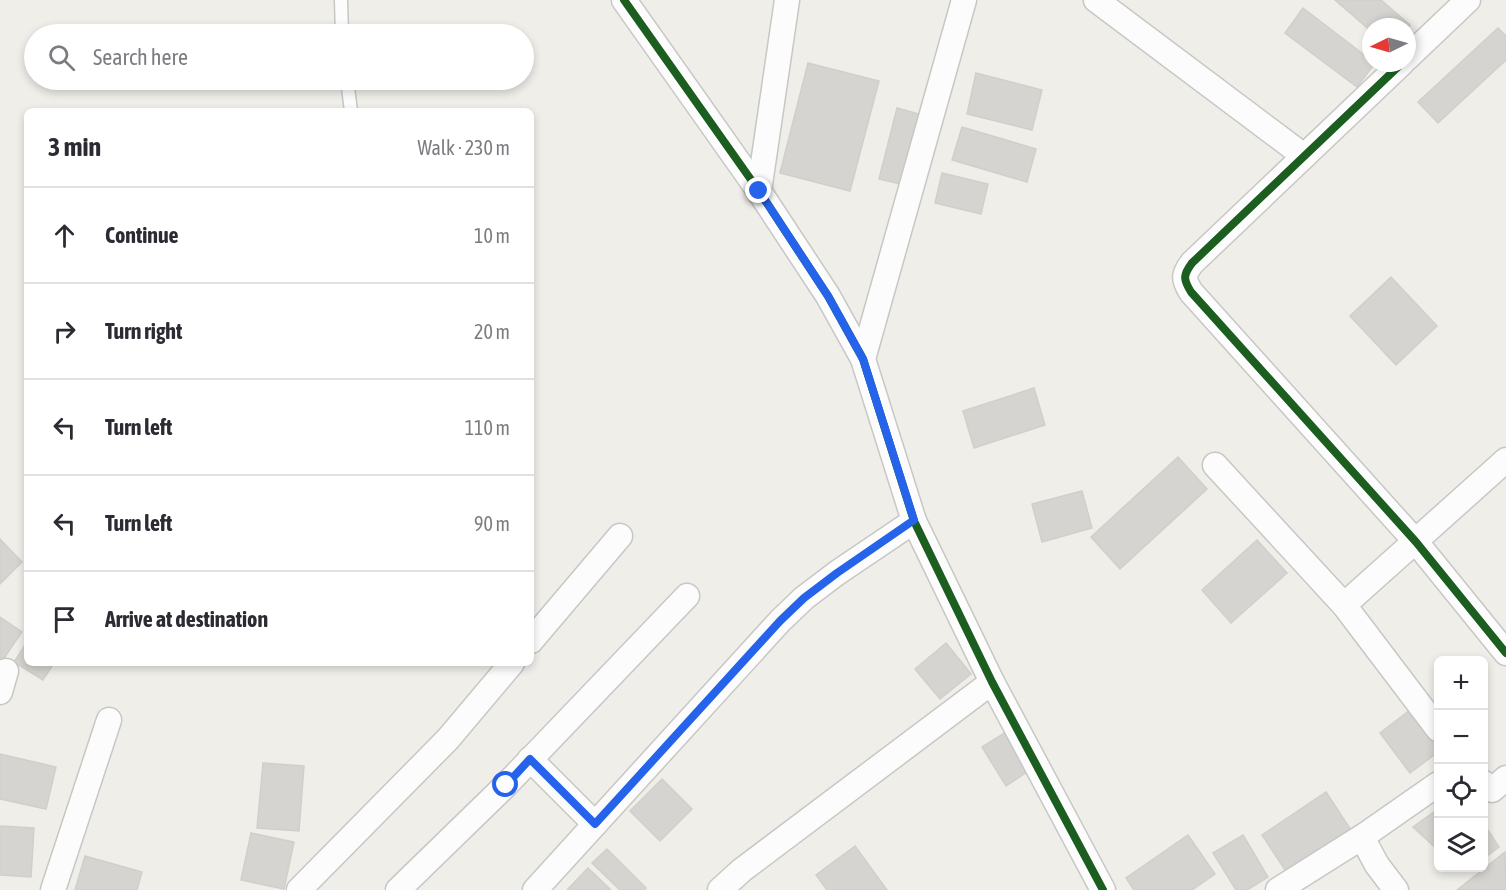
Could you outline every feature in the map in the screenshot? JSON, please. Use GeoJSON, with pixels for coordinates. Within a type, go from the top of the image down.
{"type":"FeatureCollection","features":[{"type":"Feature","properties":{"kind":"street"},"geometry":{"type":"LineString","coordinates":[[624,0],[759,191],[828,296],[863,359],[914,520],[992,682],[1103,890]]}},
{"type":"Feature","properties":{"kind":"street"},"geometry":{"type":"LineString","coordinates":[[759,191],[788,0]]}},
{"type":"Feature","properties":{"kind":"street"},"geometry":{"type":"LineString","coordinates":[[863,359],[964,0]]}},
{"type":"Feature","properties":{"kind":"street"},"geometry":{"type":"LineString","coordinates":[[1096,0],[1304,156]]}},
{"type":"Feature","properties":{"kind":"street"},"geometry":{"type":"LineString","coordinates":[[1416,48],[1459,3]]}},
{"type":"Feature","properties":{"kind":"street"},"geometry":{"type":"LineString","coordinates":[[1392,72],[1192,262],[1185,272],[1185,282],[1191,292],[1416,542],[1506,654]]}},
{"type":"Feature","properties":{"kind":"street"},"geometry":{"type":"LineString","coordinates":[[1344,605],[1506,460]]}},
{"type":"Feature","properties":{"kind":"street"},"geometry":{"type":"LineString","coordinates":[[1215,465],[1344,605],[1434,724]]}},
{"type":"Feature","properties":{"kind":"street"},"geometry":{"type":"LineString","coordinates":[[535,890],[780,621],[837,573],[914,520]]}},
{"type":"Feature","properties":{"kind":"street"},"geometry":{"type":"LineString","coordinates":[[534,637],[620,536]]}},
{"type":"Feature","properties":{"kind":"street"},"geometry":{"type":"LineString","coordinates":[[398,890],[530,759],[687,596]]}},
{"type":"Feature","properties":{"kind":"street"},"geometry":{"type":"LineString","coordinates":[[299,890],[448,739],[509,666]]}},
{"type":"Feature","properties":{"kind":"street"},"geometry":{"type":"LineString","coordinates":[[720,890],[751,863],[992,682]]}},
{"type":"Feature","properties":{"kind":"street"},"geometry":{"type":"LineString","coordinates":[[53,890],[109,720]]}},
{"type":"Feature","properties":{"kind":"street"},"geometry":{"type":"LineString","coordinates":[[530,759],[595,824]]}},
{"type":"Feature","properties":{"kind":"street"},"geometry":{"type":"LineString","coordinates":[[1488,786],[1492,790],[1506,778]]}},
{"type":"Feature","properties":{"kind":"street"},"geometry":{"type":"LineString","coordinates":[[1278,890],[1362,837],[1434,787]]}},
{"type":"Feature","properties":{"kind":"street"},"geometry":{"type":"LineString","coordinates":[[1362,837],[1377,865],[1396,890]]}},
{"type":"Feature","properties":{"kind":"lane"},"geometry":{"type":"LineString","coordinates":[[341,0],[342,24]]}},
{"type":"Feature","properties":{"kind":"lane"},"geometry":{"type":"LineString","coordinates":[[348,90],[351,108]]}},
{"type":"Feature","properties":{"kind":"building"},"geometry":{"type":"Polygon","coordinates":[[[1335,0],[1381,0],[1402,18],[1362,18],[1362,23],[1335,0]]]}},
{"type":"Feature","properties":{"kind":"building"},"geometry":{"type":"Polygon","coordinates":[[[1303,8],[1362,53],[1362,72],[1368,72],[1357,87],[1285,33],[1303,8]]]}},
{"type":"Feature","properties":{"kind":"building"},"geometry":{"type":"Polygon","coordinates":[[[1498,28],[1506,36],[1506,60],[1438,123],[1418,102],[1498,28]]]}},
{"type":"Feature","properties":{"kind":"building"},"geometry":{"type":"Polygon","coordinates":[[[808,63],[879,81],[850,191],[780,173],[808,63]]]}},
{"type":"Feature","properties":{"kind":"building"},"geometry":{"type":"Polygon","coordinates":[[[976,73],[1042,90],[1032,130],[967,114],[976,73]]]}},
{"type":"Feature","properties":{"kind":"building"},"geometry":{"type":"Polygon","coordinates":[[[897,108],[926,116],[909,186],[879,179],[897,108]]]}},
{"type":"Feature","properties":{"kind":"building"},"geometry":{"type":"Polygon","coordinates":[[[962,127],[1036,149],[1027,182],[952,160],[962,127]]]}},
{"type":"Feature","properties":{"kind":"building"},"geometry":{"type":"Polygon","coordinates":[[[942,173],[988,184],[981,214],[935,203],[942,173]]]}},
{"type":"Feature","properties":{"kind":"building"},"geometry":{"type":"Polygon","coordinates":[[[1391,277],[1437,326],[1396,365],[1350,316],[1391,277]]]}},
{"type":"Feature","properties":{"kind":"building"},"geometry":{"type":"Polygon","coordinates":[[[1034,388],[1045,425],[974,448],[963,411],[1034,388]]]}},
{"type":"Feature","properties":{"kind":"building"},"geometry":{"type":"Polygon","coordinates":[[[1178,457],[1207,489],[1120,569],[1091,537],[1178,457]]]}},
{"type":"Feature","properties":{"kind":"building"},"geometry":{"type":"Polygon","coordinates":[[[1082,491],[1092,528],[1042,542],[1032,504],[1082,491]]]}},
{"type":"Feature","properties":{"kind":"building"},"geometry":{"type":"Polygon","coordinates":[[[0,539],[22,562],[0,584],[0,539]]]}},
{"type":"Feature","properties":{"kind":"building"},"geometry":{"type":"Polygon","coordinates":[[[1257,540],[1287,573],[1231,623],[1202,590],[1257,540]]]}},
{"type":"Feature","properties":{"kind":"building"},"geometry":{"type":"Polygon","coordinates":[[[0,617],[22,632],[0,664],[0,617]]]}},
{"type":"Feature","properties":{"kind":"building"},"geometry":{"type":"Polygon","coordinates":[[[946,643],[971,674],[940,699],[915,669],[946,643]]]}},
{"type":"Feature","properties":{"kind":"building"},"geometry":{"type":"Polygon","coordinates":[[[24,647],[24,666],[52,666],[43,680],[14,662],[24,647]]]}},
{"type":"Feature","properties":{"kind":"building"},"geometry":{"type":"Polygon","coordinates":[[[1414,707],[1434,734],[1434,755],[1410,773],[1380,733],[1414,707]]]}},
{"type":"Feature","properties":{"kind":"building"},"geometry":{"type":"Polygon","coordinates":[[[1006,732],[1030,770],[1006,786],[982,747],[1006,732]]]}},
{"type":"Feature","properties":{"kind":"building"},"geometry":{"type":"Polygon","coordinates":[[[0,754],[56,767],[46,809],[0,799],[0,754]]]}},
{"type":"Feature","properties":{"kind":"building"},"geometry":{"type":"Polygon","coordinates":[[[263,763],[304,766],[299,831],[257,828],[263,763]]]}},
{"type":"Feature","properties":{"kind":"building"},"geometry":{"type":"Polygon","coordinates":[[[662,779],[692,809],[660,841],[630,811],[662,779]]]}},
{"type":"Feature","properties":{"kind":"building"},"geometry":{"type":"Polygon","coordinates":[[[1326,792],[1351,830],[1287,873],[1262,835],[1326,792]]]}},
{"type":"Feature","properties":{"kind":"building"},"geometry":{"type":"Polygon","coordinates":[[[1434,812],[1434,846],[1413,827],[1434,812]]]}},
{"type":"Feature","properties":{"kind":"building"},"geometry":{"type":"Polygon","coordinates":[[[0,826],[34,828],[31,877],[0,875],[0,826]]]}},
{"type":"Feature","properties":{"kind":"building"},"geometry":{"type":"Polygon","coordinates":[[[1488,830],[1499,847],[1488,855],[1488,830]]]}},
{"type":"Feature","properties":{"kind":"building"},"geometry":{"type":"Polygon","coordinates":[[[251,833],[294,842],[284,889],[241,880],[251,833]]]}},
{"type":"Feature","properties":{"kind":"building"},"geometry":{"type":"Polygon","coordinates":[[[1188,835],[1215,874],[1192,890],[1134,890],[1126,878],[1188,835]]]}},
{"type":"Feature","properties":{"kind":"building"},"geometry":{"type":"Polygon","coordinates":[[[1243,835],[1268,877],[1247,890],[1236,890],[1213,853],[1243,835]]]}},
{"type":"Feature","properties":{"kind":"building"},"geometry":{"type":"Polygon","coordinates":[[[855,846],[887,890],[827,890],[816,875],[855,846]]]}},
{"type":"Feature","properties":{"kind":"building"},"geometry":{"type":"Polygon","coordinates":[[[607,849],[646,888],[644,890],[620,890],[592,863],[607,849]]]}},
{"type":"Feature","properties":{"kind":"building"},"geometry":{"type":"Polygon","coordinates":[[[1505,852],[1506,890],[1457,890],[1480,872],[1488,872],[1488,865],[1505,852]]]}},
{"type":"Feature","properties":{"kind":"building"},"geometry":{"type":"Polygon","coordinates":[[[85,856],[142,872],[137,890],[75,890],[85,856]]]}},
{"type":"Feature","properties":{"kind":"building"},"geometry":{"type":"Polygon","coordinates":[[[588,868],[611,890],[567,890],[588,868]]]}},
{"type":"Feature","properties":{"kind":"cycle path"},"geometry":{"type":"LineString","coordinates":[[624,0],[759,191],[828,296],[863,359],[914,521],[992,682],[1103,890]]}},
{"type":"Feature","properties":{"kind":"cycle path"},"geometry":{"type":"LineString","coordinates":[[1393,72],[1192,263],[1185,280],[1191,292],[1416,542],[1506,653]]}},
{"type":"Feature","properties":{"kind":"route"},"geometry":{"type":"LineString","coordinates":[[506,785],[530,759],[595,824],[780,621],[804,598],[914,520],[863,359],[828,296],[759,191]]}}]}
